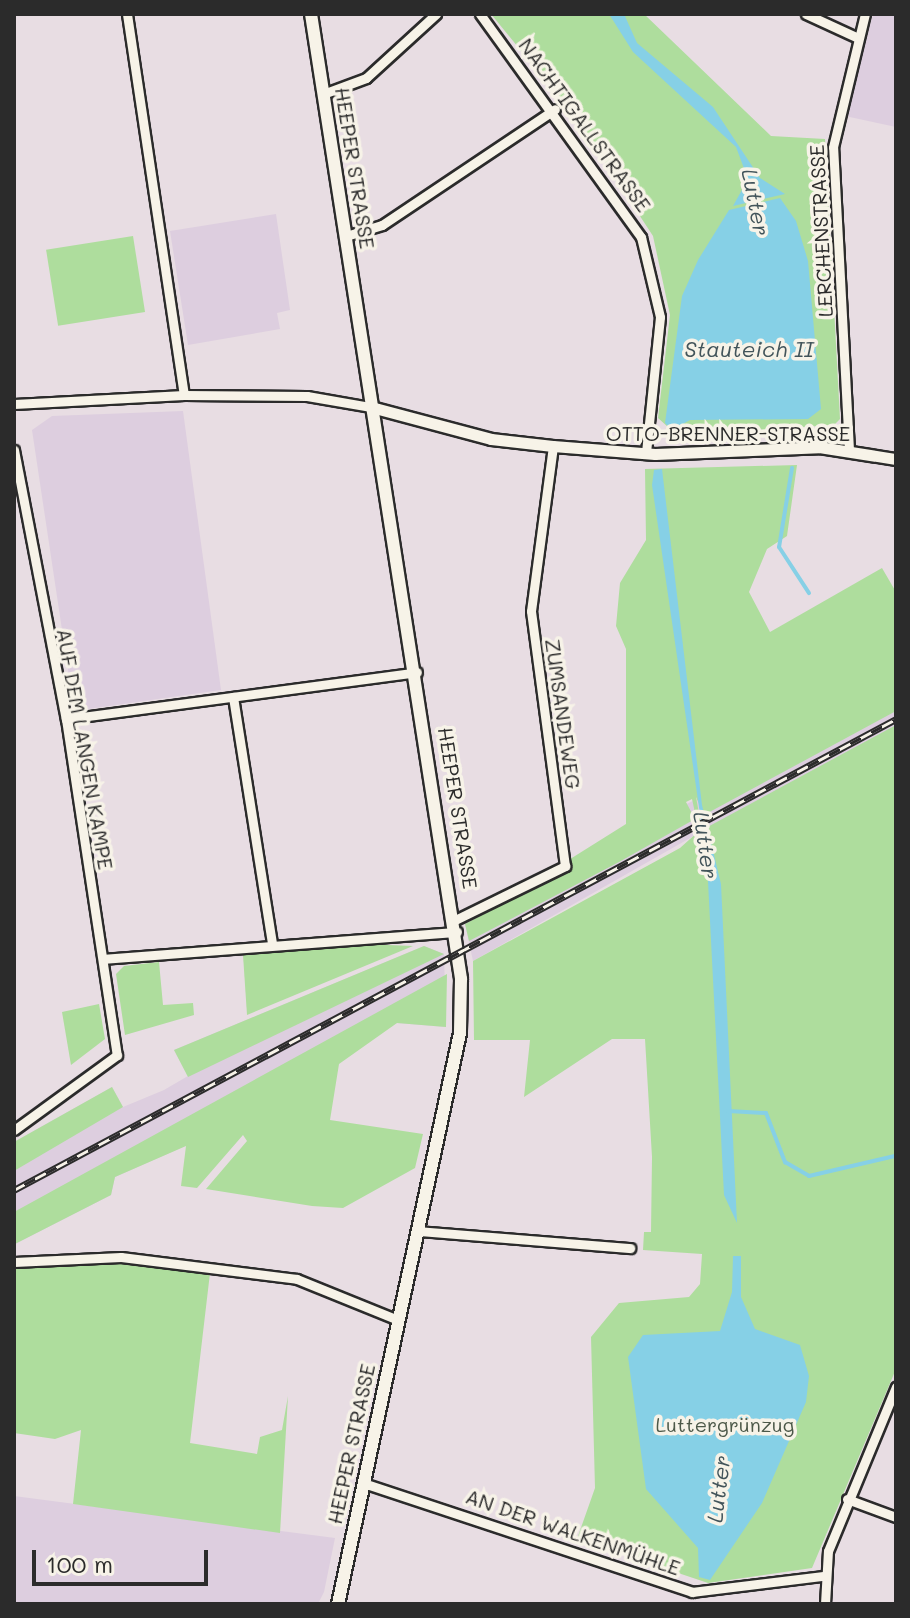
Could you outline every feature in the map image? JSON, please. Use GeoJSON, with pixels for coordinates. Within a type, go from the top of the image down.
{"type":"FeatureCollection","features":[{"type":"Feature","properties":{"kind":"main road","name":"HEEPER STRASSE"},"geometry":{"type":"LineString","coordinates":[[311,14],[371,407],[417,672],[456,926],[460,1033],[338,1604]]}},
{"type":"Feature","properties":{"kind":"street"},"geometry":{"type":"LineString","coordinates":[[127,14],[184,395]]}},
{"type":"Feature","properties":{"kind":"street"},"geometry":{"type":"LineString","coordinates":[[323,94],[366,78],[436,14]]}},
{"type":"Feature","properties":{"kind":"street","name":"NACHTIGALLSTRASSE"},"geometry":{"type":"LineString","coordinates":[[480,14],[621,200],[657,280],[660,317],[646,453]]}},
{"type":"Feature","properties":{"kind":"street"},"geometry":{"type":"LineString","coordinates":[[806,14],[856,37]]}},
{"type":"Feature","properties":{"kind":"street","name":"LERCHENSTRASSE"},"geometry":{"type":"LineString","coordinates":[[849,450],[833,147],[856,37],[865,14]]}},
{"type":"Feature","properties":{"kind":"street"},"geometry":{"type":"LineString","coordinates":[[346,236],[382,225],[555,109]]}},
{"type":"Feature","properties":{"kind":"street"},"geometry":{"type":"LineString","coordinates":[[14,404],[184,395],[307,396],[371,407]]}},
{"type":"Feature","properties":{"kind":"street","name":"OTTO-BRENNER-STRASSE"},"geometry":{"type":"LineString","coordinates":[[371,407],[491,439],[553,446],[646,453],[849,450],[896,459]]}},
{"type":"Feature","properties":{"kind":"street","name":"ZUMSANDEWEG"},"geometry":{"type":"LineString","coordinates":[[456,926],[565,866],[531,611],[553,446]]}},
{"type":"Feature","properties":{"kind":"street","name":"AUF DEM LANGEN KAMPE"},"geometry":{"type":"LineString","coordinates":[[14,450],[66,719],[117,1055],[14,1130]]}},
{"type":"Feature","properties":{"kind":"street"},"geometry":{"type":"LineString","coordinates":[[66,719],[417,672]]}},
{"type":"Feature","properties":{"kind":"street"},"geometry":{"type":"LineString","coordinates":[[233,697],[272,944]]}},
{"type":"Feature","properties":{"kind":"street"},"geometry":{"type":"LineString","coordinates":[[103,959],[456,926]]}},
{"type":"Feature","properties":{"kind":"street"},"geometry":{"type":"LineString","coordinates":[[418,1231],[630,1248]]}},
{"type":"Feature","properties":{"kind":"street"},"geometry":{"type":"LineString","coordinates":[[14,1262],[121,1257],[297,1279],[398,1320]]}},
{"type":"Feature","properties":{"kind":"street"},"geometry":{"type":"LineString","coordinates":[[825,1604],[823,1576],[847,1499],[896,1387]]}},
{"type":"Feature","properties":{"kind":"street","name":"AN DER WALKENMÜHLE"},"geometry":{"type":"LineString","coordinates":[[363,1483],[692,1592],[823,1576]]}},
{"type":"Feature","properties":{"kind":"street"},"geometry":{"type":"LineString","coordinates":[[847,1499],[896,1517]]}},
{"type":"Feature","properties":{"kind":"shaded area"},"geometry":{"type":"Polygon","coordinates":[[[873,14],[896,14],[896,127],[845,116],[873,14]]]}},
{"type":"Feature","properties":{"kind":"shaded area"},"geometry":{"type":"Polygon","coordinates":[[[276,214],[290,310],[277,313],[280,329],[188,345],[170,231],[276,214]]]}},
{"type":"Feature","properties":{"kind":"shaded area"},"geometry":{"type":"Polygon","coordinates":[[[183,411],[221,690],[81,710],[73,703],[32,430],[52,416],[183,411]]]}},
{"type":"Feature","properties":{"kind":"shaded area"},"geometry":{"type":"Polygon","coordinates":[[[896,704],[896,746],[729,816],[473,961],[465,924],[568,869],[567,861],[896,704]]]}},
{"type":"Feature","properties":{"kind":"shaded area"},"geometry":{"type":"Polygon","coordinates":[[[424,946],[444,954],[446,1027],[397,1023],[378,1032],[187,1145],[115,1177],[111,1195],[15,1244],[14,1256],[14,1142],[112,1087],[123,1107],[164,1090],[188,1076],[174,1050],[424,946]]]}},
{"type":"Feature","properties":{"kind":"shaded area"},"geometry":{"type":"Polygon","coordinates":[[[14,1496],[335,1538],[324,1592],[318,1604],[14,1604],[14,1496]]]}},
{"type":"Feature","properties":{"kind":"green space"},"geometry":{"type":"Polygon","coordinates":[[[491,14],[644,14],[771,136],[825,139],[840,419],[834,425],[678,436],[658,418],[670,315],[653,236],[575,117],[491,14]]]}},
{"type":"Feature","properties":{"kind":"green space"},"geometry":{"type":"Polygon","coordinates":[[[133,236],[145,312],[58,326],[46,250],[133,236]]]}},
{"type":"Feature","properties":{"kind":"green space","name":"Luttergrünzug"},"geometry":{"type":"Polygon","coordinates":[[[797,465],[787,536],[767,549],[749,592],[770,632],[882,568],[896,592],[896,711],[704,815],[696,797],[702,830],[896,725],[896,1369],[812,1568],[708,1583],[577,1539],[595,1488],[591,1337],[619,1303],[689,1297],[700,1284],[702,1254],[643,1250],[644,1232],[651,1232],[652,1157],[645,1039],[612,1039],[524,1097],[530,1040],[474,1040],[473,961],[680,848],[699,831],[692,799],[686,802],[695,819],[619,862],[469,941],[465,924],[568,869],[567,861],[626,824],[626,649],[616,626],[620,583],[646,540],[645,469],[797,465]]]}},
{"type":"Feature","properties":{"kind":"green space"},"geometry":{"type":"Polygon","coordinates":[[[363,944],[413,946],[247,1015],[243,955],[363,944]]]}},
{"type":"Feature","properties":{"kind":"green space"},"geometry":{"type":"Polygon","coordinates":[[[424,946],[444,954],[188,1077],[174,1050],[424,946]]]}},
{"type":"Feature","properties":{"kind":"green space"},"geometry":{"type":"Polygon","coordinates":[[[159,962],[163,1005],[193,1003],[194,1015],[125,1035],[116,974],[124,966],[159,962]]]}},
{"type":"Feature","properties":{"kind":"green space"},"geometry":{"type":"Polygon","coordinates":[[[447,974],[446,1027],[397,1023],[339,1064],[330,1120],[423,1134],[415,1168],[343,1208],[312,1206],[206,1189],[247,1141],[243,1135],[197,1188],[181,1186],[186,1146],[115,1177],[111,1195],[15,1244],[14,1256],[14,1212],[447,974]]]}},
{"type":"Feature","properties":{"kind":"green space"},"geometry":{"type":"Polygon","coordinates":[[[99,1004],[105,1039],[71,1065],[62,1012],[99,1004]]]}},
{"type":"Feature","properties":{"kind":"green space"},"geometry":{"type":"Polygon","coordinates":[[[112,1087],[123,1107],[14,1171],[14,1142],[112,1087]]]}},
{"type":"Feature","properties":{"kind":"green space"},"geometry":{"type":"Polygon","coordinates":[[[119,1263],[210,1273],[190,1443],[257,1454],[260,1437],[282,1430],[288,1396],[280,1533],[73,1504],[81,1430],[55,1439],[14,1433],[14,1266],[119,1263]]]}},
{"type":"Feature","properties":{"kind":"water"},"geometry":{"type":"Polygon","coordinates":[[[609,14],[624,14],[637,43],[713,107],[760,178],[785,194],[733,206],[748,179],[736,147],[633,52],[609,14]]]}},
{"type":"Feature","properties":{"kind":"water","name":"Stauteich II"},"geometry":{"type":"Polygon","coordinates":[[[780,198],[796,221],[808,261],[821,409],[808,419],[690,420],[672,430],[665,423],[682,296],[698,260],[729,210],[780,198]]]}},
{"type":"Feature","properties":{"kind":"water","name":"Lutter"},"geometry":{"type":"Polygon","coordinates":[[[662,469],[702,805],[721,884],[737,1223],[724,1195],[707,862],[652,485],[654,470],[662,469]]]}},
{"type":"Feature","properties":{"kind":"water","name":"Lutter"},"geometry":{"type":"Polygon","coordinates":[[[733,1256],[741,1256],[741,1297],[755,1329],[800,1345],[809,1376],[806,1402],[762,1503],[710,1580],[699,1577],[698,1548],[646,1489],[628,1357],[643,1335],[720,1331],[732,1292],[733,1256]]]}},
{"type":"Feature","properties":{"kind":"waterway"},"geometry":{"type":"LineString","coordinates":[[792,468],[779,547],[809,593]]}},
{"type":"Feature","properties":{"kind":"waterway"},"geometry":{"type":"LineString","coordinates":[[728,1111],[766,1113],[785,1162],[809,1176],[895,1156]]}},
{"type":"Feature","properties":{"kind":"railway"},"geometry":{"type":"LineString","coordinates":[[14,1190],[896,719]]}}]}
